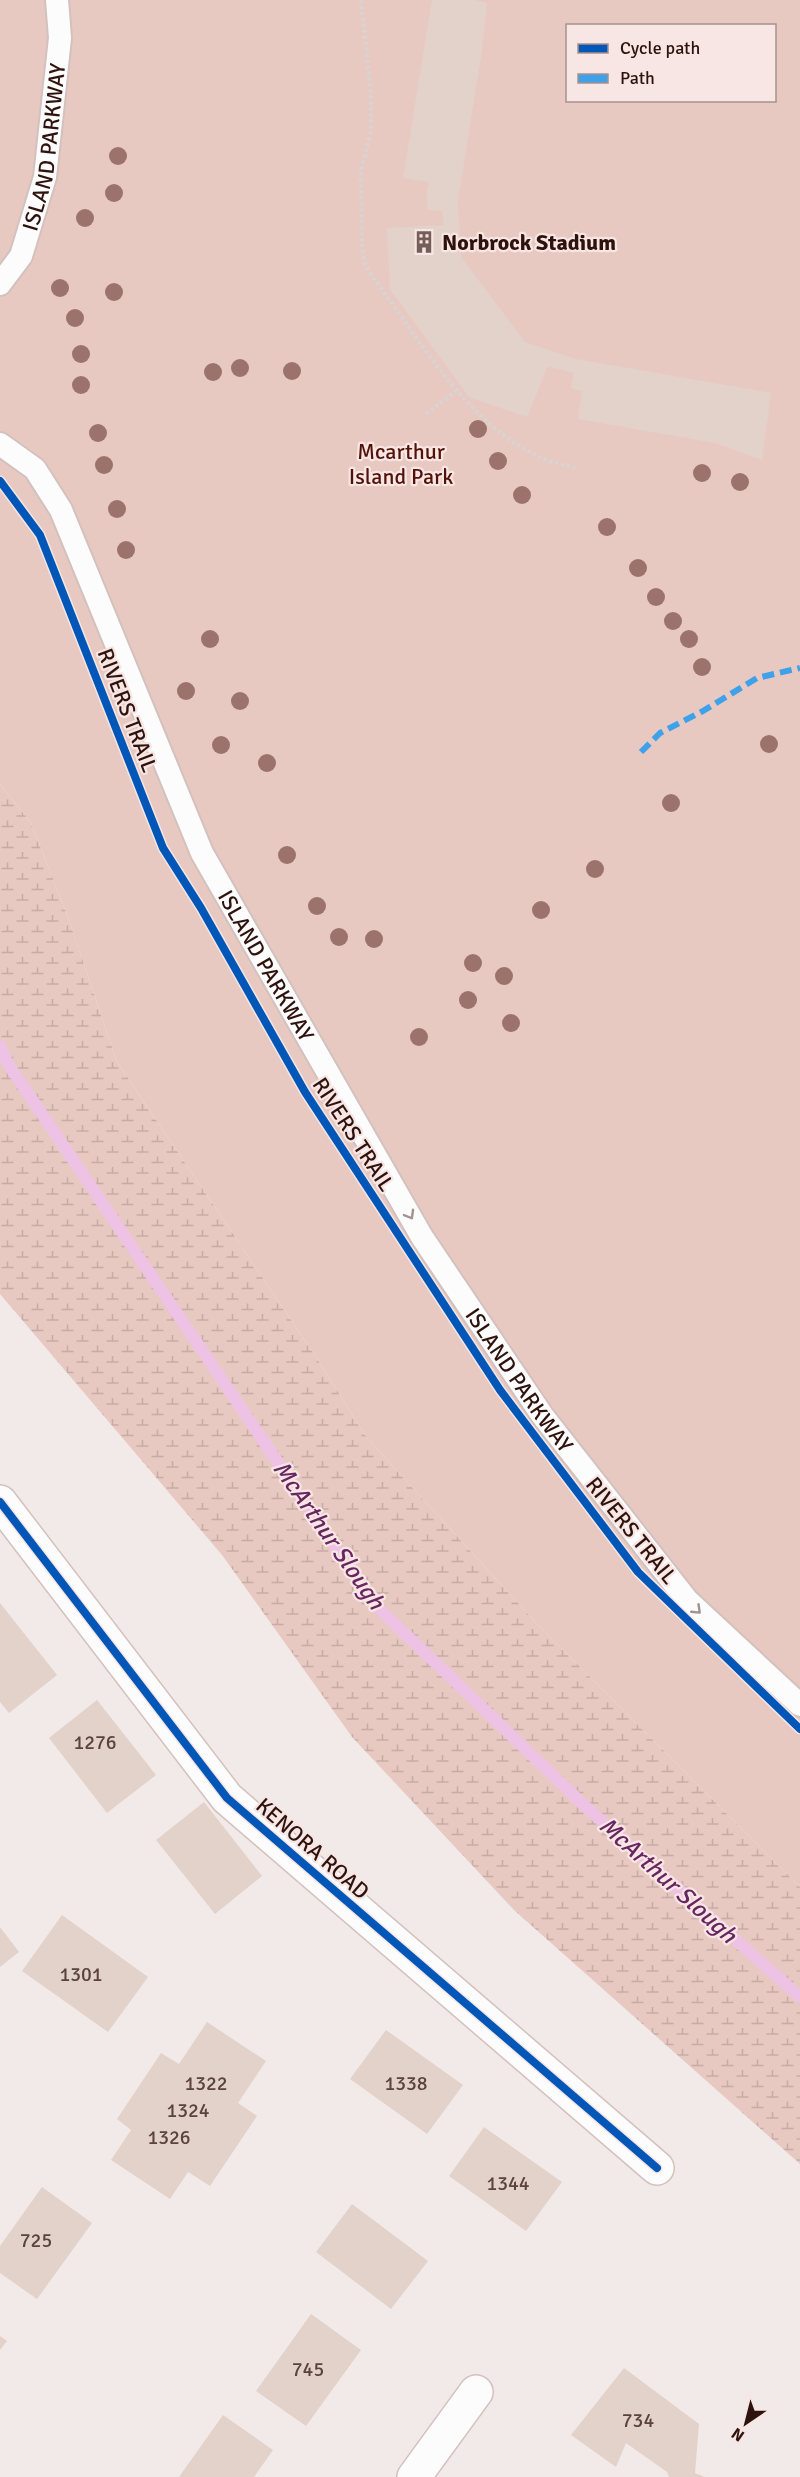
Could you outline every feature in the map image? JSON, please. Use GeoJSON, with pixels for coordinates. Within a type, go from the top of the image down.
{"type":"FeatureCollection","features":[{"type":"Feature","properties":{"kind":"street","name":"KENORA ROAD"},"geometry":{"type":"LineString","coordinates":[[0,1502],[227,1798],[657,2169]]}},
{"type":"Feature","properties":{"kind":"street"},"geometry":{"type":"LineString","coordinates":[[414,2477],[476,2392]]}},
{"type":"Feature","properties":{"kind":"lane","name":"ISLAND PARKWAY"},"geometry":{"type":"LineString","coordinates":[[0,284],[21,256],[45,177],[60,38],[57,0]]}},
{"type":"Feature","properties":{"kind":"lane","name":"ISLAND PARKWAY"},"geometry":{"type":"LineString","coordinates":[[0,444],[35,468],[61,510],[202,853],[422,1237],[542,1415],[687,1600],[800,1705]]}},
{"type":"Feature","properties":{"kind":"path"},"geometry":{"type":"LineString","coordinates":[[361,0],[371,92],[371,130],[361,172],[362,248],[365,264],[456,391],[516,443],[537,456],[575,468]]}},
{"type":"Feature","properties":{"kind":"path"},"geometry":{"type":"LineString","coordinates":[[426,414],[456,391]]}},
{"type":"Feature","properties":{"kind":"green space","name":"Mcarthur Island Park"},"geometry":{"type":"Polygon","coordinates":[[[0,0],[800,0],[800,1887],[539,1626],[367,1438],[314,1354],[117,1062],[69,920],[31,823],[0,784],[0,0]]]}},
{"type":"Feature","properties":{"kind":"green space"},"geometry":{"type":"Polygon","coordinates":[[[0,784],[31,823],[69,920],[117,1062],[314,1354],[367,1438],[539,1626],[800,1887],[800,2164],[515,1911],[352,1737],[222,1555],[0,1294],[0,784]]]}},
{"type":"Feature","properties":{"kind":"building","name":"Norbrock Stadium"},"geometry":{"type":"Polygon","coordinates":[[[432,0],[474,0],[487,3],[482,50],[458,201],[461,257],[525,342],[576,359],[771,393],[762,460],[715,443],[578,419],[582,391],[571,388],[574,373],[548,366],[527,417],[469,397],[390,289],[387,228],[444,225],[442,211],[428,210],[426,196],[429,182],[403,178],[432,0]]]}},
{"type":"Feature","properties":{"kind":"building"},"geometry":{"type":"Polygon","coordinates":[[[0,1603],[57,1675],[9,1713],[0,1702],[0,1603]]]}},
{"type":"Feature","properties":{"kind":"building"},"geometry":{"type":"Polygon","coordinates":[[[97,1700],[156,1775],[107,1813],[49,1738],[97,1700]]]}},
{"type":"Feature","properties":{"kind":"building"},"geometry":{"type":"Polygon","coordinates":[[[204,1802],[262,1876],[215,1914],[156,1840],[204,1802]]]}},
{"type":"Feature","properties":{"kind":"building"},"geometry":{"type":"Polygon","coordinates":[[[62,1915],[148,1977],[108,2032],[22,1971],[62,1915]]]}},
{"type":"Feature","properties":{"kind":"building"},"geometry":{"type":"Polygon","coordinates":[[[0,1927],[19,1952],[0,1967],[0,1927]]]}},
{"type":"Feature","properties":{"kind":"building"},"geometry":{"type":"Polygon","coordinates":[[[207,2022],[266,2061],[238,2103],[257,2116],[210,2186],[188,2172],[170,2199],[111,2160],[131,2130],[117,2119],[161,2053],[179,2064],[207,2022]]]}},
{"type":"Feature","properties":{"kind":"building"},"geometry":{"type":"Polygon","coordinates":[[[386,2030],[463,2085],[427,2134],[350,2079],[386,2030]]]}},
{"type":"Feature","properties":{"kind":"building"},"geometry":{"type":"Polygon","coordinates":[[[484,2127],[562,2182],[526,2231],[449,2176],[484,2127]]]}},
{"type":"Feature","properties":{"kind":"building"},"geometry":{"type":"Polygon","coordinates":[[[42,2187],[92,2223],[37,2299],[0,2273],[0,2246],[42,2187]]]}},
{"type":"Feature","properties":{"kind":"building"},"geometry":{"type":"Polygon","coordinates":[[[352,2204],[428,2261],[391,2309],[316,2252],[352,2204]]]}},
{"type":"Feature","properties":{"kind":"building"},"geometry":{"type":"Polygon","coordinates":[[[311,2314],[361,2350],[306,2426],[256,2391],[311,2314]]]}},
{"type":"Feature","properties":{"kind":"building"},"geometry":{"type":"Polygon","coordinates":[[[0,2336],[7,2341],[0,2350],[0,2336]]]}},
{"type":"Feature","properties":{"kind":"building"},"geometry":{"type":"Polygon","coordinates":[[[624,2368],[699,2424],[695,2473],[705,2477],[669,2477],[667,2472],[626,2443],[616,2467],[571,2435],[624,2368]]]}},
{"type":"Feature","properties":{"kind":"building"},"geometry":{"type":"Polygon","coordinates":[[[223,2415],[273,2450],[254,2477],[179,2477],[223,2415]]]}},
{"type":"Feature","properties":{"kind":"waterway","name":"McArthur Slough"},"geometry":{"type":"LineString","coordinates":[[0,1046],[8,1064],[374,1604],[586,1807],[800,1997]]}},
{"type":"Feature","properties":{"kind":"marked path"},"geometry":{"type":"LineString","coordinates":[[641,752],[660,733],[703,711],[757,678],[800,668]]}},
{"type":"Feature","properties":{"kind":"cycle path","name":"RIVERS TRAIL"},"geometry":{"type":"LineString","coordinates":[[0,481],[40,535],[163,848],[201,908],[305,1092],[500,1390],[638,1572],[800,1729]]}},
{"type":"Feature","properties":{"kind":"cycle path"},"geometry":{"type":"LineString","coordinates":[[0,1502],[227,1798],[657,2168]]}},
{"type":"Feature","properties":{"kind":"place","name":"Norbrock Stadium"},"geometry":{"type":"Point","coordinates":[424,242]}}]}
